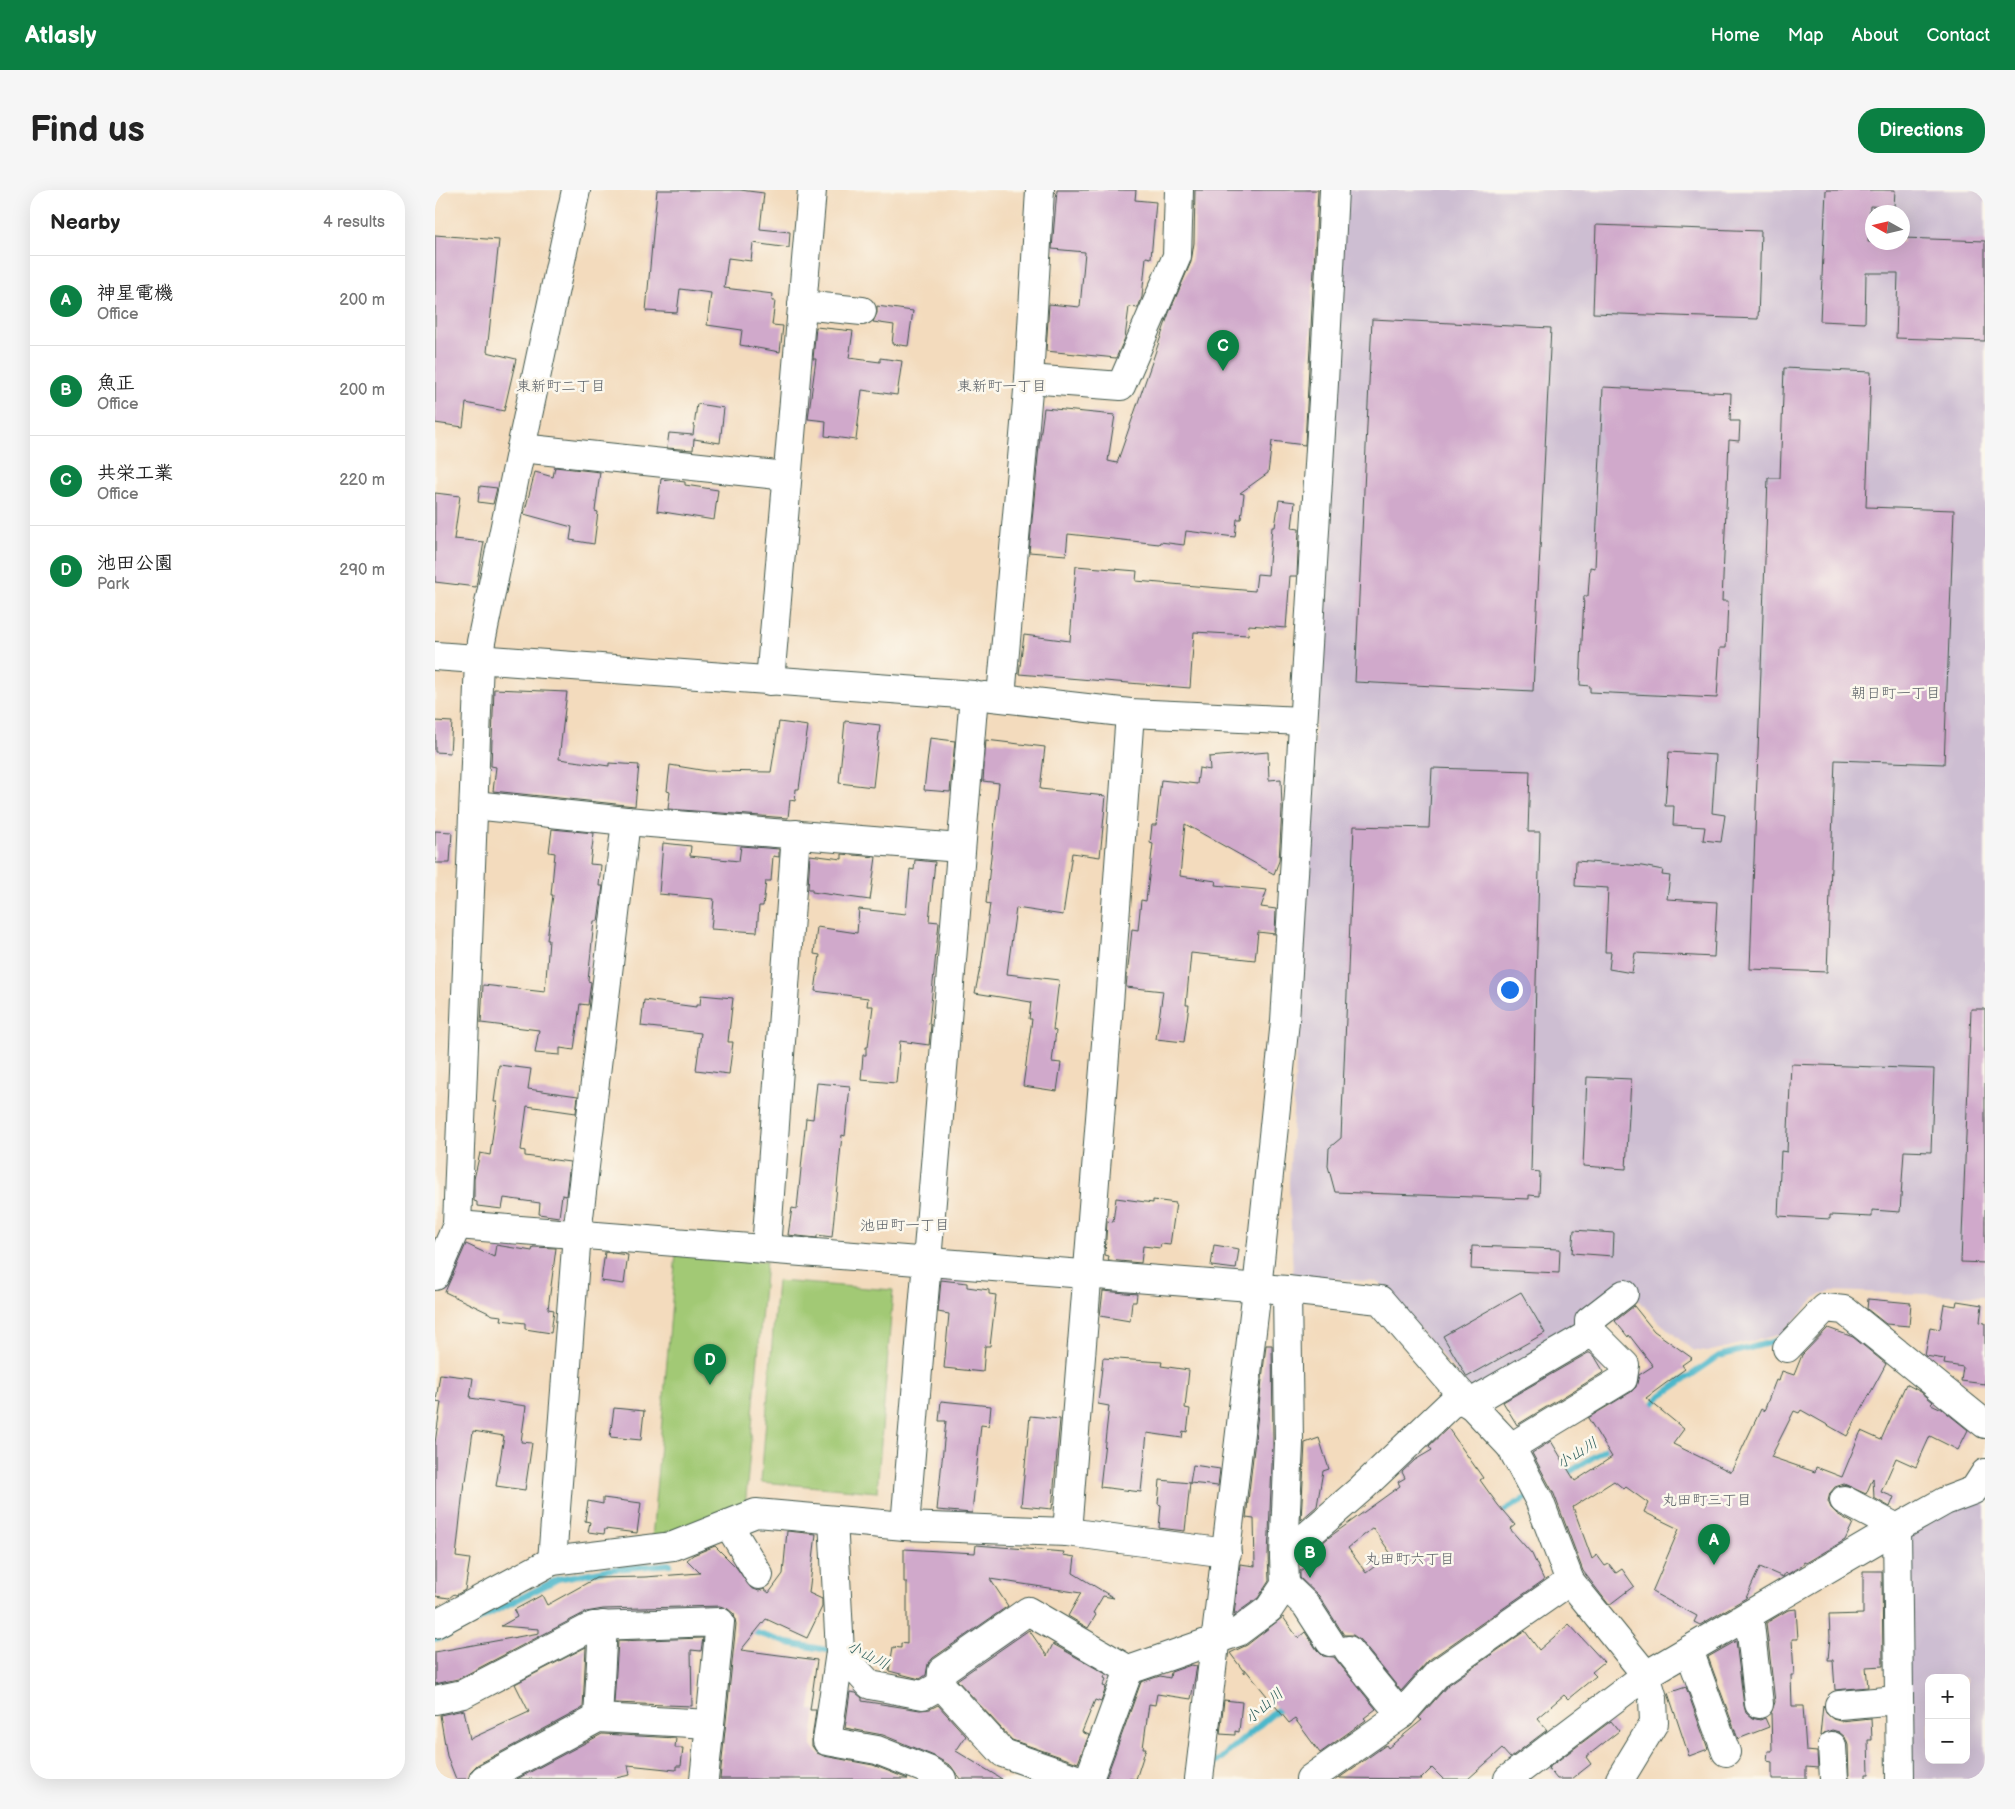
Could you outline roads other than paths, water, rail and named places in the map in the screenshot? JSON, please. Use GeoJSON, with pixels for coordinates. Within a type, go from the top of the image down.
{"type":"FeatureCollection","features":[{"type":"Feature","properties":{"kind":"street"},"geometry":{"type":"LineString","coordinates":[[435,1276],[457,1225],[481,642],[576,190]]}},
{"type":"Feature","properties":{"kind":"street"},"geometry":{"type":"LineString","coordinates":[[770,681],[812,190]]}},
{"type":"Feature","properties":{"kind":"street"},"geometry":{"type":"LineString","coordinates":[[1001,697],[1029,379],[1040,190]]}},
{"type":"Feature","properties":{"kind":"street"},"geometry":{"type":"LineString","coordinates":[[1029,379],[1121,386],[1177,256],[1179,190]]}},
{"type":"Feature","properties":{"kind":"street"},"geometry":{"type":"LineString","coordinates":[[1200,1770],[1257,1289],[1285,1021],[1334,190]]}},
{"type":"Feature","properties":{"kind":"street"},"geometry":{"type":"LineString","coordinates":[[802,305],[862,311]]}},
{"type":"Feature","properties":{"kind":"street"},"geometry":{"type":"LineString","coordinates":[[521,448],[787,476]]}},
{"type":"Feature","properties":{"kind":"street"},"geometry":{"type":"LineString","coordinates":[[435,656],[1001,697],[1130,713],[1303,721]]}},
{"type":"Feature","properties":{"kind":"street"},"geometry":{"type":"LineString","coordinates":[[905,1526],[974,696]]}},
{"type":"Feature","properties":{"kind":"street"},"geometry":{"type":"LineString","coordinates":[[1067,1532],[1130,713]]}},
{"type":"Feature","properties":{"kind":"street"},"geometry":{"type":"LineString","coordinates":[[474,805],[626,821],[960,848]]}},
{"type":"Feature","properties":{"kind":"street"},"geometry":{"type":"LineString","coordinates":[[552,1561],[577,1234],[626,821]]}},
{"type":"Feature","properties":{"kind":"street"},"geometry":{"type":"LineString","coordinates":[[766,1249],[796,834]]}},
{"type":"Feature","properties":{"kind":"street"},"geometry":{"type":"LineString","coordinates":[[457,1225],[1087,1276],[1287,1290],[1380,1300],[1465,1399],[1511,1447],[1534,1490],[1570,1581],[1646,1675],[1653,1698],[1654,1724],[1620,1779]]}},
{"type":"Feature","properties":{"kind":"street"},"geometry":{"type":"LineString","coordinates":[[1076,1779],[1019,1767],[1003,1754],[941,1685],[942,1671],[1028,1611],[1129,1670],[1238,1632],[1269,1609],[1285,1584],[1284,1556],[1289,1443],[1287,1290]]}},
{"type":"Feature","properties":{"kind":"street"},"geometry":{"type":"LineString","coordinates":[[1589,1334],[1589,1321],[1624,1294]]}},
{"type":"Feature","properties":{"kind":"street"},"geometry":{"type":"LineString","coordinates":[[1787,1348],[1825,1308],[1844,1310],[1985,1424]]}},
{"type":"Feature","properties":{"kind":"street"},"geometry":{"type":"LineString","coordinates":[[1284,1556],[1465,1399],[1589,1334],[1597,1337],[1625,1364],[1623,1379],[1511,1447]]}},
{"type":"Feature","properties":{"kind":"street"},"geometry":{"type":"LineString","coordinates":[[1508,1779],[1646,1675],[1897,1528],[1945,1501],[1981,1485]]}},
{"type":"Feature","properties":{"kind":"street"},"geometry":{"type":"LineString","coordinates":[[1844,1500],[1897,1528]]}},
{"type":"Feature","properties":{"kind":"street"},"geometry":{"type":"LineString","coordinates":[[435,1624],[552,1561],[673,1546],[756,1513],[905,1526],[1067,1532],[1227,1553]]}},
{"type":"Feature","properties":{"kind":"street"},"geometry":{"type":"LineString","coordinates":[[833,1520],[840,1652],[827,1741],[877,1750],[928,1770],[943,1779]]}},
{"type":"Feature","properties":{"kind":"street"},"geometry":{"type":"LineString","coordinates":[[728,1524],[759,1575]]}},
{"type":"Feature","properties":{"kind":"street"},"geometry":{"type":"LineString","coordinates":[[1897,1528],[1900,1779]]}},
{"type":"Feature","properties":{"kind":"street"},"geometry":{"type":"LineString","coordinates":[[1311,1779],[1401,1715],[1438,1673],[1570,1581]]}},
{"type":"Feature","properties":{"kind":"street"},"geometry":{"type":"LineString","coordinates":[[1285,1584],[1306,1605],[1339,1646],[1401,1715]]}},
{"type":"Feature","properties":{"kind":"street"},"geometry":{"type":"LineString","coordinates":[[1749,1615],[1759,1704]]}},
{"type":"Feature","properties":{"kind":"street"},"geometry":{"type":"LineString","coordinates":[[435,1700],[463,1694],[593,1626],[720,1622],[704,1779]]}},
{"type":"Feature","properties":{"kind":"street"},"geometry":{"type":"LineString","coordinates":[[598,1718],[603,1625]]}},
{"type":"Feature","properties":{"kind":"street"},"geometry":{"type":"LineString","coordinates":[[1689,1650],[1726,1752]]}},
{"type":"Feature","properties":{"kind":"street"},"geometry":{"type":"LineString","coordinates":[[840,1652],[870,1685],[923,1695],[941,1685]]}},
{"type":"Feature","properties":{"kind":"street"},"geometry":{"type":"LineString","coordinates":[[1089,1779],[1129,1670]]}},
{"type":"Feature","properties":{"kind":"street"},"geometry":{"type":"LineString","coordinates":[[1839,1705],[1898,1700]]}},
{"type":"Feature","properties":{"kind":"street"},"geometry":{"type":"LineString","coordinates":[[484,1779],[598,1718],[710,1724]]}},
{"type":"Feature","properties":{"kind":"street"},"geometry":{"type":"LineString","coordinates":[[1832,1746],[1834,1779]]}},
{"type":"Feature","properties":{"kind":"waterway","name":"小山川"},"geometry":{"type":"LineString","coordinates":[[1649,1410],[1659,1397],[1719,1356],[1782,1338]]}},
{"type":"Feature","properties":{"kind":"waterway","name":"小山川"},"geometry":{"type":"LineString","coordinates":[[1563,1476],[1614,1444]]}},
{"type":"Feature","properties":{"kind":"waterway","name":"小山川"},"geometry":{"type":"LineString","coordinates":[[1497,1515],[1529,1496]]}},
{"type":"Feature","properties":{"kind":"waterway","name":"小山川"},"geometry":{"type":"LineString","coordinates":[[435,1639],[446,1636],[558,1579],[605,1570],[670,1564]]}},
{"type":"Feature","properties":{"kind":"waterway","name":"小山川"},"geometry":{"type":"LineString","coordinates":[[749,1628],[751,1631],[788,1643],[833,1651]]}},
{"type":"Feature","properties":{"kind":"waterway","name":"小山川"},"geometry":{"type":"LineString","coordinates":[[1210,1768],[1284,1704]]}},
{"type":"Feature","properties":{"kind":"waterway","name":"小山川"},"geometry":{"type":"LineString","coordinates":[[1015,1771],[1034,1779]]}},
{"type":"Feature","properties":{"kind":"place","name":"共栄工業"},"geometry":{"type":"Point","coordinates":[1223,371]}},
{"type":"Feature","properties":{"kind":"place","name":"池田公園"},"geometry":{"type":"Point","coordinates":[710,1385]}},
{"type":"Feature","properties":{"kind":"place","name":"神星電機"},"geometry":{"type":"Point","coordinates":[1714,1565]}},
{"type":"Feature","properties":{"kind":"place","name":"魚正"},"geometry":{"type":"Point","coordinates":[1310,1578]}},
{"type":"Feature","properties":{"kind":"district","name":"東新町二丁目"},"geometry":{"type":"Point","coordinates":[561,386]}},
{"type":"Feature","properties":{"kind":"district","name":"東新町一丁目"},"geometry":{"type":"Point","coordinates":[1002,386]}},
{"type":"Feature","properties":{"kind":"district","name":"朝日町一丁目"},"geometry":{"type":"Point","coordinates":[1896,693]}},
{"type":"Feature","properties":{"kind":"district","name":"池田町一丁目"},"geometry":{"type":"Point","coordinates":[905,1225]}},
{"type":"Feature","properties":{"kind":"district","name":"丸田町三丁目"},"geometry":{"type":"Point","coordinates":[1707,1500]}},
{"type":"Feature","properties":{"kind":"district","name":"丸田町六丁目"},"geometry":{"type":"Point","coordinates":[1410,1559]}}]}
